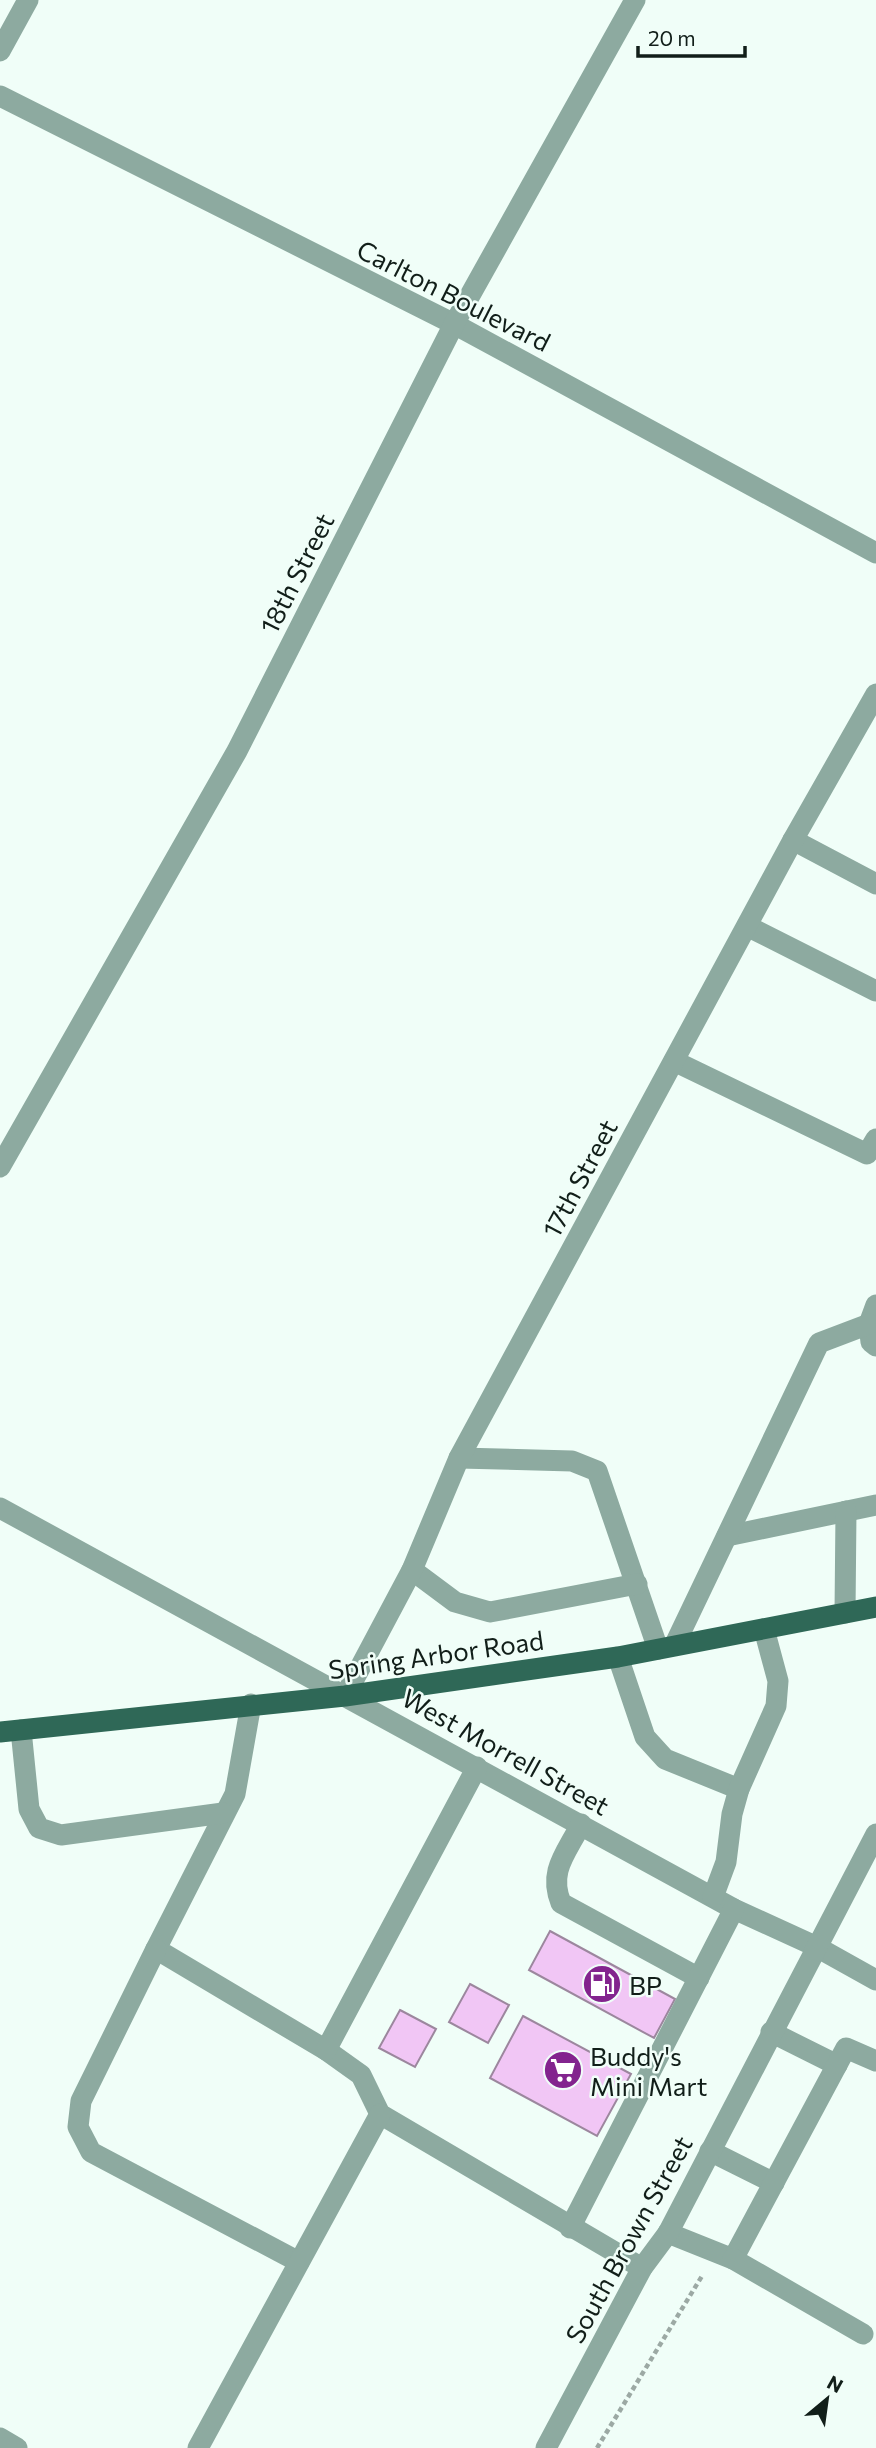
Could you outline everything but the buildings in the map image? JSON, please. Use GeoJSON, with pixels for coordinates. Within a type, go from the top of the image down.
{"type":"FeatureCollection","features":[{"type":"Feature","properties":{"kind":"main road","name":"Spring Arbor Road"},"geometry":{"type":"LineString","coordinates":[[11,1731],[345,1696],[618,1657],[876,1607]]}},
{"type":"Feature","properties":{"kind":"street"},"geometry":{"type":"LineString","coordinates":[[0,51],[28,0]]}},
{"type":"Feature","properties":{"kind":"street","name":"18th Street"},"geometry":{"type":"LineString","coordinates":[[0,1167],[237,751],[454,324],[635,0]]}},
{"type":"Feature","properties":{"kind":"street","name":"Carlton Boulevard"},"geometry":{"type":"LineString","coordinates":[[0,96],[454,324],[876,553]]}},
{"type":"Feature","properties":{"kind":"street","name":"17th Street"},"geometry":{"type":"LineString","coordinates":[[345,1696],[412,1570],[459,1458],[793,840],[876,694]]}},
{"type":"Feature","properties":{"kind":"street"},"geometry":{"type":"LineString","coordinates":[[793,840],[876,884]]}},
{"type":"Feature","properties":{"kind":"street"},"geometry":{"type":"LineString","coordinates":[[747,926],[876,991]]}},
{"type":"Feature","properties":{"kind":"street"},"geometry":{"type":"LineString","coordinates":[[674,1061],[872,1146]]}},
{"type":"Feature","properties":{"kind":"street"},"geometry":{"type":"LineString","coordinates":[[872,1315],[871,1342],[876,1346]]}},
{"type":"Feature","properties":{"kind":"street"},"geometry":{"type":"LineString","coordinates":[[666,1647],[727,1536],[820,1343],[872,1315]]}},
{"type":"Feature","properties":{"kind":"street"},"geometry":{"type":"LineString","coordinates":[[459,1458],[572,1461],[597,1471],[637,1584],[666,1647]]}},
{"type":"Feature","properties":{"kind":"street"},"geometry":{"type":"LineString","coordinates":[[727,1536],[876,1505]]}},
{"type":"Feature","properties":{"kind":"street","name":"West Morrell Street"},"geometry":{"type":"LineString","coordinates":[[0,1508],[734,1909],[815,1947],[876,1980]]}},
{"type":"Feature","properties":{"kind":"street"},"geometry":{"type":"LineString","coordinates":[[845,1614],[846,1511]]}},
{"type":"Feature","properties":{"kind":"street"},"geometry":{"type":"LineString","coordinates":[[412,1570],[455,1602],[489,1612],[637,1584]]}},
{"type":"Feature","properties":{"kind":"street"},"geometry":{"type":"LineString","coordinates":[[713,1897],[726,1862],[732,1814],[739,1789],[776,1706],[778,1681],[764,1629]]}},
{"type":"Feature","properties":{"kind":"street"},"geometry":{"type":"LineString","coordinates":[[618,1657],[645,1737],[665,1759],[739,1789]]}},
{"type":"Feature","properties":{"kind":"street"},"geometry":{"type":"LineString","coordinates":[[251,1704],[235,1794],[223,1813],[81,2101],[78,2127],[91,2152],[299,2262]]}},
{"type":"Feature","properties":{"kind":"street"},"geometry":{"type":"LineString","coordinates":[[11,1731],[29,1809],[39,1828],[61,1835],[223,1813]]}},
{"type":"Feature","properties":{"kind":"street"},"geometry":{"type":"LineString","coordinates":[[326,2050],[477,1767]]}},
{"type":"Feature","properties":{"kind":"street"},"geometry":{"type":"LineString","coordinates":[[581,1824],[556,1872],[554,1885],[561,1903],[699,1978]]}},
{"type":"Feature","properties":{"kind":"street","name":"South Brown Street"},"geometry":{"type":"LineString","coordinates":[[546,2448],[642,2268],[668,2233],[876,1834]]}},
{"type":"Feature","properties":{"kind":"street"},"geometry":{"type":"LineString","coordinates":[[570,2228],[734,1909]]}},
{"type":"Feature","properties":{"kind":"street"},"geometry":{"type":"LineString","coordinates":[[156,1949],[326,2050],[361,2074],[380,2114],[642,2268]]}},
{"type":"Feature","properties":{"kind":"street"},"geometry":{"type":"LineString","coordinates":[[771,2032],[837,2065]]}},
{"type":"Feature","properties":{"kind":"street"},"geometry":{"type":"LineString","coordinates":[[733,2259],[846,2048],[876,2061]]}},
{"type":"Feature","properties":{"kind":"street"},"geometry":{"type":"LineString","coordinates":[[198,2448],[380,2114]]}},
{"type":"Feature","properties":{"kind":"street"},"geometry":{"type":"LineString","coordinates":[[710,2151],[774,2183]]}},
{"type":"Feature","properties":{"kind":"street"},"geometry":{"type":"LineString","coordinates":[[668,2233],[733,2259],[863,2334]]}},
{"type":"Feature","properties":{"kind":"street"},"geometry":{"type":"LineString","coordinates":[[0,2438],[17,2448]]}},
{"type":"Feature","properties":{"kind":"place","name":"BP"},"geometry":{"type":"Point","coordinates":[602,1984]}},
{"type":"Feature","properties":{"kind":"place","name":"Buddy's Mini Mart"},"geometry":{"type":"Point","coordinates":[563,2070]}}]}
